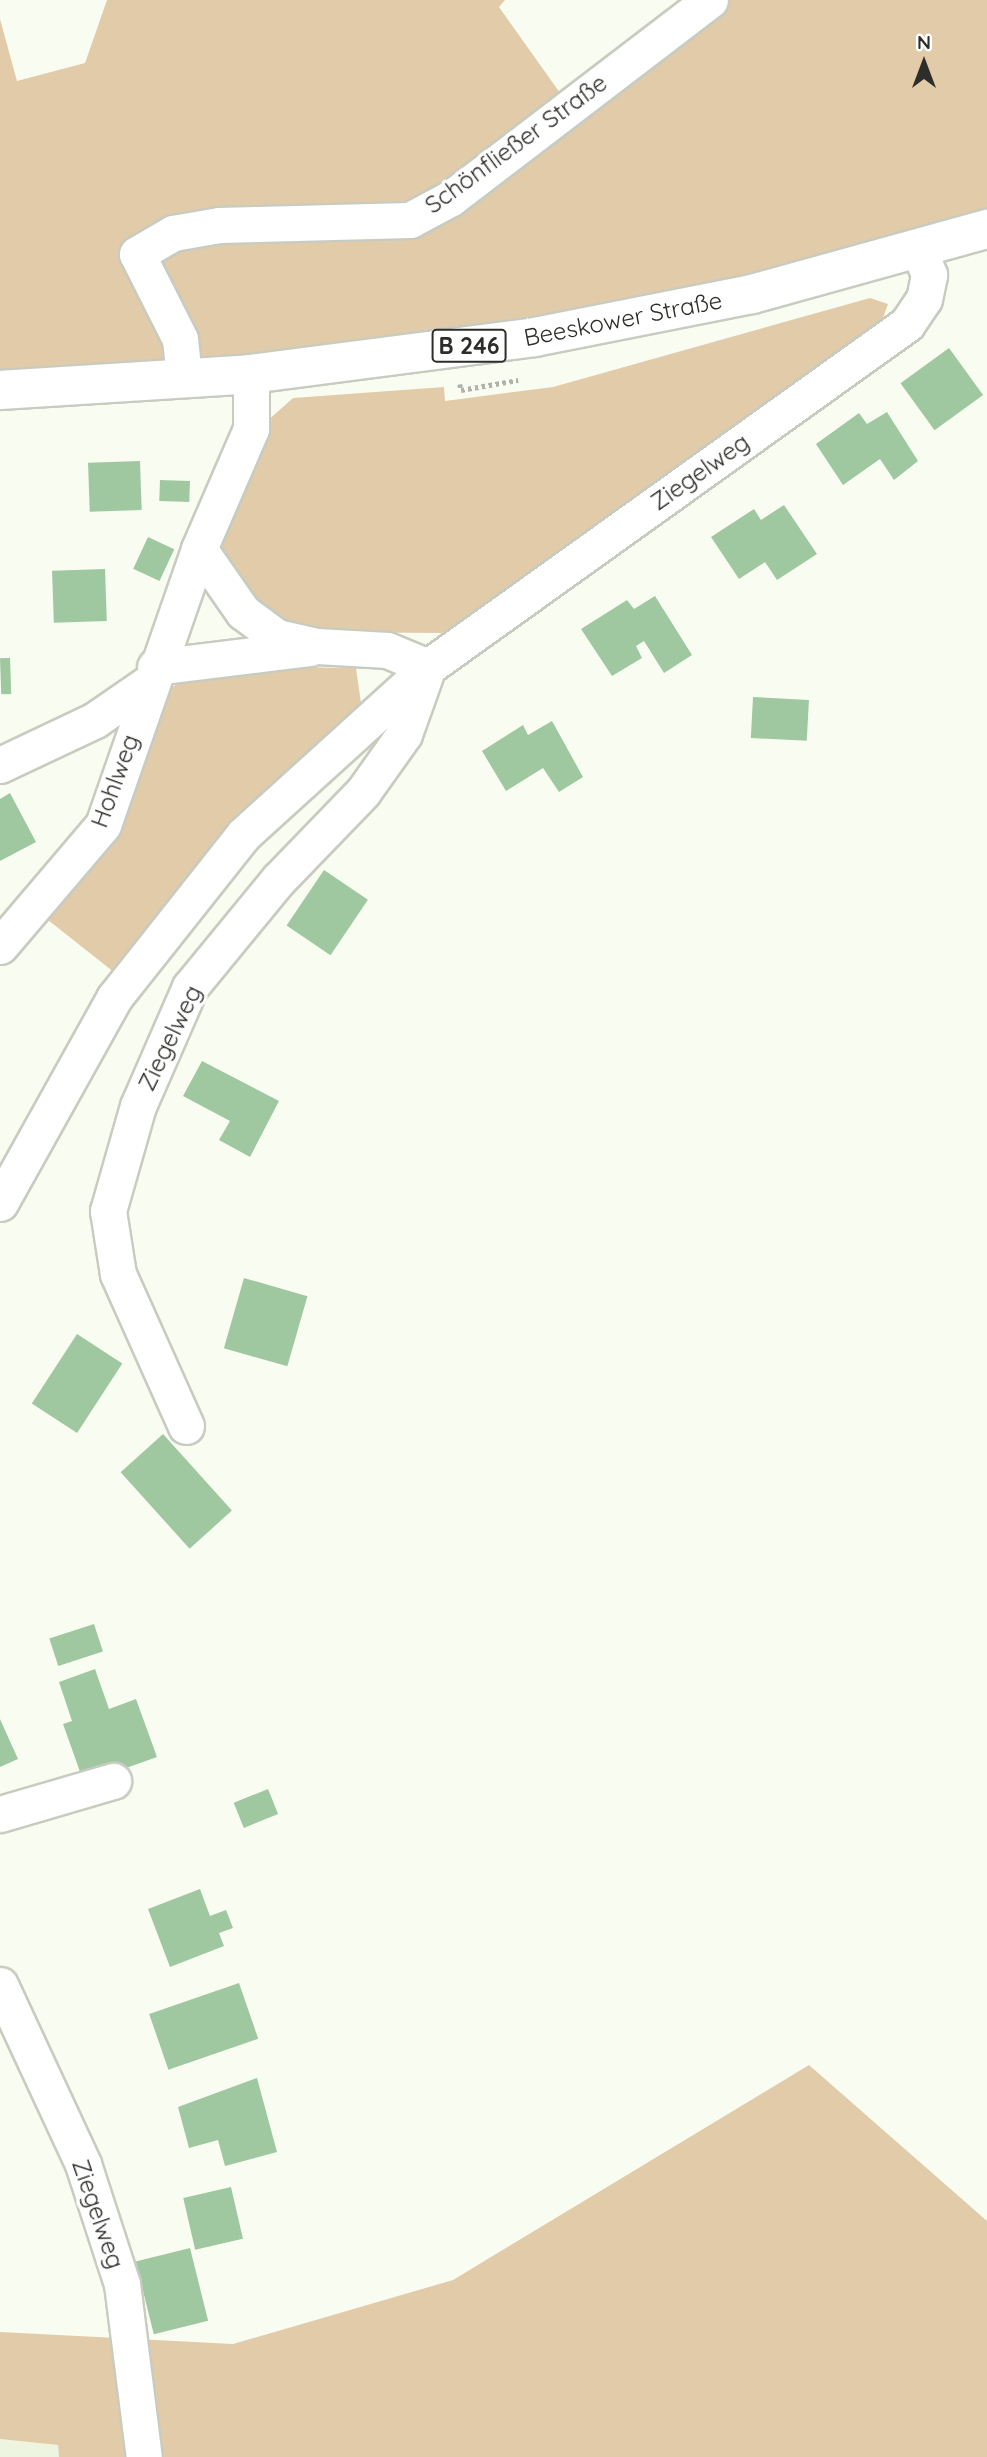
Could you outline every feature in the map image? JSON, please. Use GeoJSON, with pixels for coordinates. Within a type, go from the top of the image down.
{"type":"FeatureCollection","features":[{"type":"Feature","properties":{"kind":"main road","name":"Beeskower Straße"},"geometry":{"type":"LineString","coordinates":[[0,390],[251,374],[535,337],[661,314],[920,251],[987,229]]}},
{"type":"Feature","properties":{"kind":"street","name":"Schönfließer Straße"},"geometry":{"type":"LineString","coordinates":[[184,377],[180,339],[137,254],[173,233],[219,225],[410,220],[451,198],[710,0]]}},
{"type":"Feature","properties":{"kind":"street","name":"Ziegelweg"},"geometry":{"type":"LineString","coordinates":[[0,1203],[114,998],[244,834],[428,667],[907,324],[923,299],[929,275],[920,251]]}},
{"type":"Feature","properties":{"kind":"street","name":"Hohlweg"},"geometry":{"type":"LineString","coordinates":[[0,946],[103,825],[153,674],[199,549],[251,429],[251,374]]}},
{"type":"Feature","properties":{"kind":"street"},"geometry":{"type":"LineString","coordinates":[[199,549],[243,612],[277,637],[317,646],[387,650],[428,667]]}},
{"type":"Feature","properties":{"kind":"street"},"geometry":{"type":"LineString","coordinates":[[0,765],[95,719],[153,674],[279,656],[317,646]]}},
{"type":"Feature","properties":{"kind":"street","name":"Ziegelweg"},"geometry":{"type":"LineString","coordinates":[[186,1426],[118,1275],[108,1211],[138,1106],[190,987],[278,880],[363,792],[404,734],[428,667]]}},
{"type":"Feature","properties":{"kind":"street"},"geometry":{"type":"LineString","coordinates":[[0,1814],[113,1781]]}},
{"type":"Feature","properties":{"kind":"street","name":"Ziegelweg"},"geometry":{"type":"LineString","coordinates":[[0,1985],[83,2164],[122,2284],[144,2457]]}},
{"type":"Feature","properties":{"kind":"shaded area"},"geometry":{"type":"Polygon","coordinates":[[[107,0],[505,0],[499,7],[570,107],[710,0],[987,0],[987,229],[752,294],[0,390],[0,19],[17,81],[85,63],[107,0]]]}},
{"type":"Feature","properties":{"kind":"shaded area"},"geometry":{"type":"Polygon","coordinates":[[[870,298],[888,304],[879,329],[442,633],[305,632],[267,614],[225,561],[222,545],[266,422],[293,398],[444,387],[445,401],[553,387],[870,298]]]}},
{"type":"Feature","properties":{"kind":"shaded area"},"geometry":{"type":"Polygon","coordinates":[[[288,667],[356,668],[361,703],[233,829],[115,973],[48,920],[114,834],[168,690],[180,682],[233,670],[288,667]]]}},
{"type":"Feature","properties":{"kind":"shaded area"},"geometry":{"type":"Polygon","coordinates":[[[809,2065],[987,2221],[987,2457],[59,2457],[58,2445],[0,2439],[0,2332],[233,2344],[453,2280],[809,2065]]]}},
{"type":"Feature","properties":{"kind":"shaded area"},"geometry":{"type":"Polygon","coordinates":[[[0,2439],[58,2445],[59,2457],[0,2457],[0,2439]]]}},
{"type":"Feature","properties":{"kind":"building"},"geometry":{"type":"Polygon","coordinates":[[[949,348],[983,395],[935,430],[900,383],[949,348]]]}},
{"type":"Feature","properties":{"kind":"building"},"geometry":{"type":"Polygon","coordinates":[[[887,412],[918,461],[894,480],[880,459],[843,485],[816,444],[859,413],[867,424],[887,412]]]}},
{"type":"Feature","properties":{"kind":"building"},"geometry":{"type":"Polygon","coordinates":[[[140,461],[142,510],[90,512],[88,463],[140,461]]]}},
{"type":"Feature","properties":{"kind":"building"},"geometry":{"type":"Polygon","coordinates":[[[160,480],[190,481],[189,502],[159,501],[160,480]]]}},
{"type":"Feature","properties":{"kind":"building"},"geometry":{"type":"Polygon","coordinates":[[[784,505],[817,554],[777,580],[765,562],[739,579],[711,537],[754,509],[761,520],[784,505]]]}},
{"type":"Feature","properties":{"kind":"building"},"geometry":{"type":"Polygon","coordinates":[[[148,537],[174,549],[159,581],[133,569],[148,537]]]}},
{"type":"Feature","properties":{"kind":"building"},"geometry":{"type":"Polygon","coordinates":[[[105,569],[107,621],[54,623],[52,571],[105,569]]]}},
{"type":"Feature","properties":{"kind":"building"},"geometry":{"type":"Polygon","coordinates":[[[655,596],[692,655],[664,673],[644,641],[636,646],[642,658],[612,676],[581,629],[627,600],[634,609],[655,596]]]}},
{"type":"Feature","properties":{"kind":"building"},"geometry":{"type":"Polygon","coordinates":[[[0,658],[10,658],[11,694],[1,694],[0,658]]]}},
{"type":"Feature","properties":{"kind":"building"},"geometry":{"type":"Polygon","coordinates":[[[753,697],[809,700],[807,741],[751,738],[753,697]]]}},
{"type":"Feature","properties":{"kind":"building"},"geometry":{"type":"Polygon","coordinates":[[[552,721],[583,777],[559,792],[543,768],[506,791],[482,751],[523,725],[528,735],[552,721]]]}},
{"type":"Feature","properties":{"kind":"building"},"geometry":{"type":"Polygon","coordinates":[[[10,793],[36,842],[0,861],[0,799],[10,793]]]}},
{"type":"Feature","properties":{"kind":"building"},"geometry":{"type":"Polygon","coordinates":[[[324,870],[368,900],[330,955],[287,926],[324,870]]]}},
{"type":"Feature","properties":{"kind":"building"},"geometry":{"type":"Polygon","coordinates":[[[202,1061],[279,1101],[250,1157],[219,1140],[230,1121],[183,1096],[202,1061]]]}},
{"type":"Feature","properties":{"kind":"building"},"geometry":{"type":"Polygon","coordinates":[[[244,1278],[307,1296],[287,1366],[224,1348],[244,1278]]]}},
{"type":"Feature","properties":{"kind":"building"},"geometry":{"type":"Polygon","coordinates":[[[77,1334],[122,1363],[77,1433],[32,1404],[77,1334]]]}},
{"type":"Feature","properties":{"kind":"building"},"geometry":{"type":"Polygon","coordinates":[[[163,1434],[232,1511],[190,1549],[121,1472],[163,1434]]]}},
{"type":"Feature","properties":{"kind":"building"},"geometry":{"type":"Polygon","coordinates":[[[94,1624],[103,1652],[58,1666],[49,1639],[94,1624]]]}},
{"type":"Feature","properties":{"kind":"building"},"geometry":{"type":"Polygon","coordinates":[[[95,1669],[109,1709],[136,1699],[157,1757],[84,1783],[63,1724],[72,1721],[59,1682],[95,1669]]]}},
{"type":"Feature","properties":{"kind":"building"},"geometry":{"type":"Polygon","coordinates":[[[0,1719],[18,1759],[0,1767],[0,1719]]]}},
{"type":"Feature","properties":{"kind":"building"},"geometry":{"type":"Polygon","coordinates":[[[268,1789],[278,1814],[244,1828],[234,1803],[268,1789]]]}},
{"type":"Feature","properties":{"kind":"building"},"geometry":{"type":"Polygon","coordinates":[[[200,1889],[210,1916],[226,1910],[233,1928],[219,1933],[224,1946],[170,1967],[148,1909],[200,1889]]]}},
{"type":"Feature","properties":{"kind":"building"},"geometry":{"type":"Polygon","coordinates":[[[239,1983],[258,2039],[168,2070],[149,2014],[239,1983]]]}},
{"type":"Feature","properties":{"kind":"building"},"geometry":{"type":"Polygon","coordinates":[[[257,2078],[277,2152],[225,2166],[218,2140],[189,2148],[178,2107],[257,2078]]]}},
{"type":"Feature","properties":{"kind":"building"},"geometry":{"type":"Polygon","coordinates":[[[231,2187],[243,2239],[195,2250],[183,2198],[231,2187]]]}},
{"type":"Feature","properties":{"kind":"building"},"geometry":{"type":"Polygon","coordinates":[[[190,2248],[208,2321],[154,2334],[136,2262],[190,2248]]]}}]}
